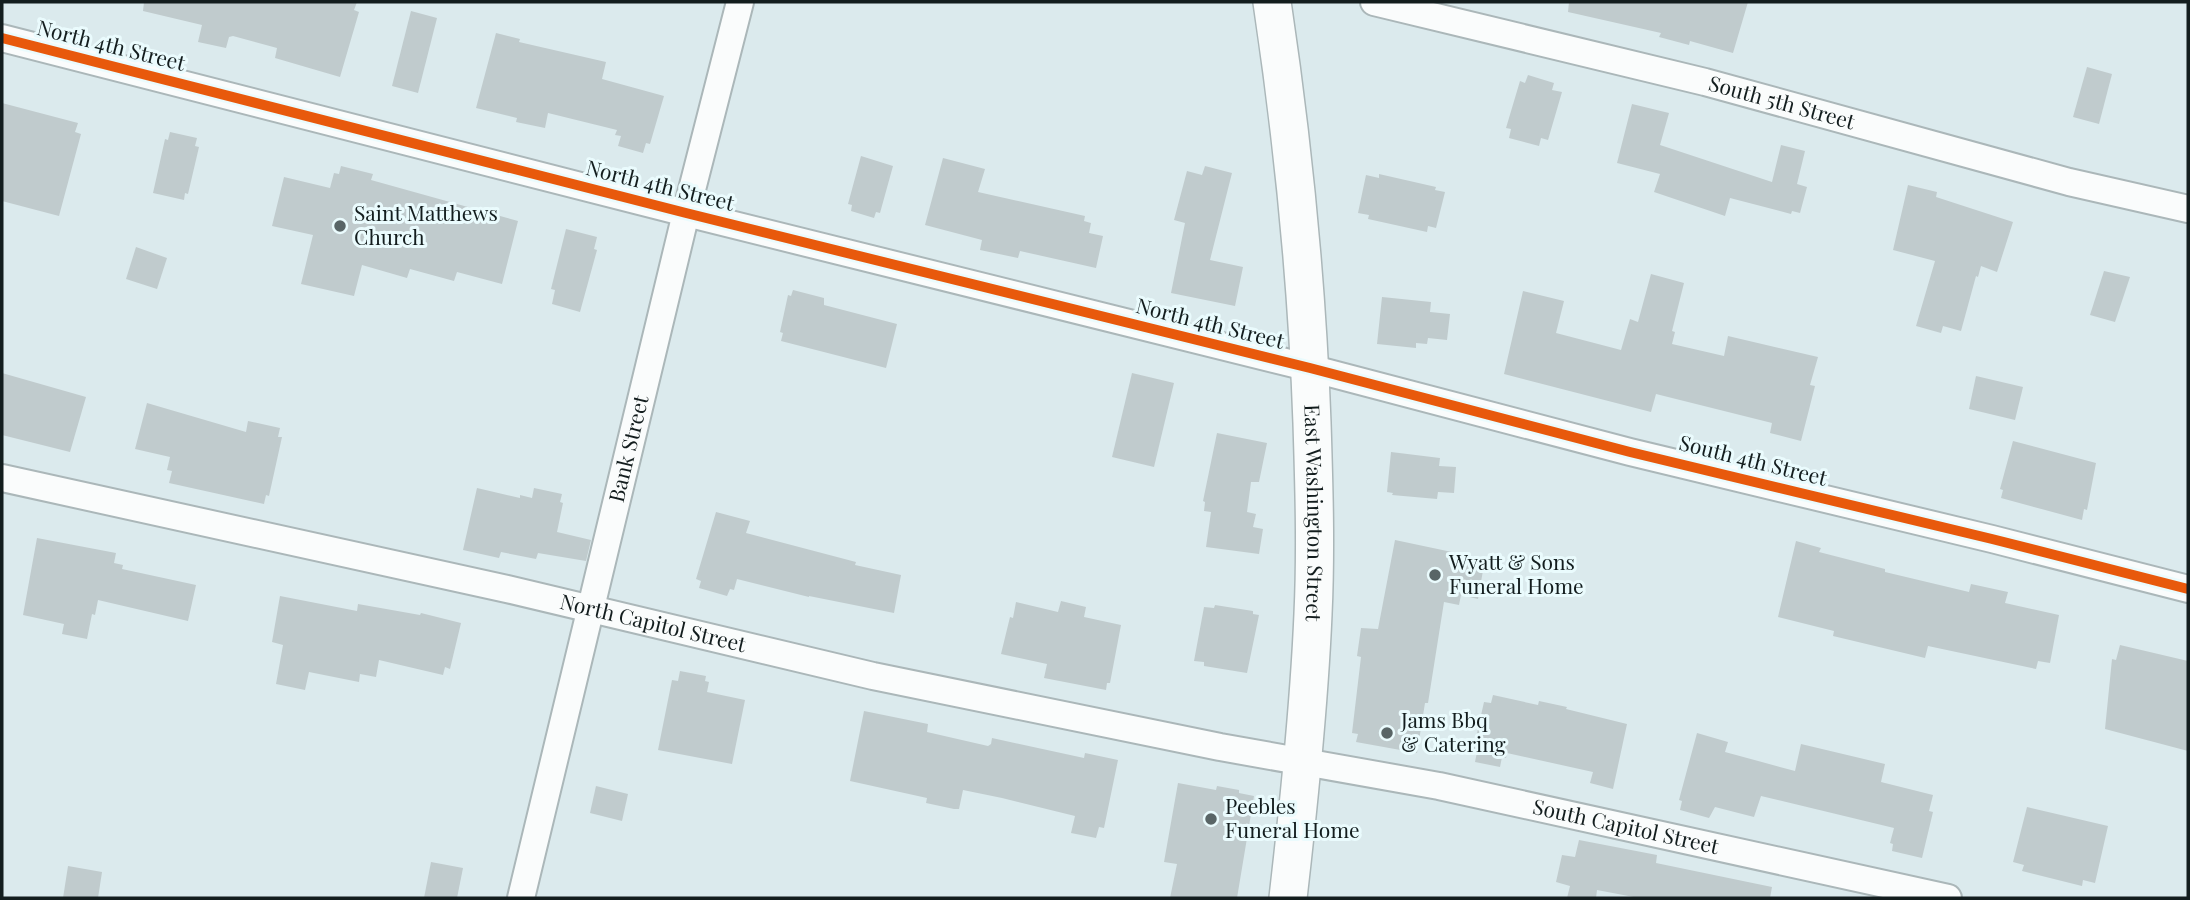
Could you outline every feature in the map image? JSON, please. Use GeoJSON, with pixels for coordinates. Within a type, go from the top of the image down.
{"type":"FeatureCollection","features":[{"type":"Feature","properties":{"kind":"main road","name":"East Washington Street"},"geometry":{"type":"LineString","coordinates":[[1272,2],[1286,97],[1302,245],[1315,502],[1314,611],[1304,762],[1288,898]]}},
{"type":"Feature","properties":{"kind":"street","name":"Bank Street"},"geometry":{"type":"LineString","coordinates":[[520,898],[686,213],[740,2]]}},
{"type":"Feature","properties":{"kind":"street","name":"South 5th Street"},"geometry":{"type":"LineString","coordinates":[[1374,2],[1705,82],[2031,172],[2188,209]]}},
{"type":"Feature","properties":{"kind":"street","name":"North 4th Street"},"geometry":{"type":"LineString","coordinates":[[2,38],[686,213],[1310,368]]}},
{"type":"Feature","properties":{"kind":"street","name":"South 4th Street"},"geometry":{"type":"LineString","coordinates":[[1310,368],[1630,452],[2188,589]]}},
{"type":"Feature","properties":{"kind":"street","name":"North Capitol Street"},"geometry":{"type":"LineString","coordinates":[[2,478],[590,608],[873,676],[1207,745],[1304,762]]}},
{"type":"Feature","properties":{"kind":"street","name":"South Capitol Street"},"geometry":{"type":"LineString","coordinates":[[1304,762],[1439,786],[1948,898]]}},
{"type":"Feature","properties":{"kind":"building"},"geometry":{"type":"Polygon","coordinates":[[[144,2],[357,2],[354,10],[359,12],[340,77],[275,58],[277,48],[233,36],[229,37],[226,48],[198,42],[202,25],[143,11],[144,2]]]}},
{"type":"Feature","properties":{"kind":"building"},"geometry":{"type":"Polygon","coordinates":[[[1569,2],[1748,2],[1733,53],[1690,41],[1689,45],[1659,37],[1661,33],[1568,12],[1569,2]]]}},
{"type":"Feature","properties":{"kind":"building"},"geometry":{"type":"Polygon","coordinates":[[[411,11],[437,18],[418,93],[392,86],[411,11]]]}},
{"type":"Feature","properties":{"kind":"building"},"geometry":{"type":"Polygon","coordinates":[[[496,33],[520,39],[519,42],[606,62],[602,79],[664,96],[650,144],[646,143],[643,153],[618,146],[621,136],[615,135],[617,130],[548,113],[545,128],[516,122],[517,118],[476,108],[496,33]]]}},
{"type":"Feature","properties":{"kind":"building"},"geometry":{"type":"Polygon","coordinates":[[[2087,67],[2112,74],[2099,124],[2073,117],[2087,67]]]}},
{"type":"Feature","properties":{"kind":"building"},"geometry":{"type":"Polygon","coordinates":[[[1528,75],[1554,83],[1552,90],[1562,92],[1548,140],[1541,138],[1539,146],[1509,138],[1511,129],[1506,128],[1520,81],[1525,83],[1528,75]]]}},
{"type":"Feature","properties":{"kind":"building"},"geometry":{"type":"Polygon","coordinates":[[[2,103],[78,123],[75,132],[81,134],[59,216],[2,201],[2,103]]]}},
{"type":"Feature","properties":{"kind":"building"},"geometry":{"type":"Polygon","coordinates":[[[1632,104],[1669,113],[1660,145],[1772,182],[1781,145],[1805,151],[1797,184],[1807,187],[1800,213],[1792,211],[1791,214],[1730,198],[1725,216],[1654,192],[1660,174],[1617,163],[1632,104]]]}},
{"type":"Feature","properties":{"kind":"building"},"geometry":{"type":"Polygon","coordinates":[[[170,132],[197,138],[195,146],[199,147],[188,194],[185,193],[184,200],[153,193],[165,139],[168,140],[170,132]]]}},
{"type":"Feature","properties":{"kind":"building"},"geometry":{"type":"Polygon","coordinates":[[[861,156],[893,166],[880,213],[876,212],[874,218],[851,211],[852,205],[848,204],[861,156]]]}},
{"type":"Feature","properties":{"kind":"building"},"geometry":{"type":"Polygon","coordinates":[[[943,158],[985,169],[978,192],[1085,216],[1084,221],[1091,223],[1089,233],[1103,236],[1096,268],[1020,251],[1018,258],[980,250],[982,240],[925,225],[943,158]]]}},
{"type":"Feature","properties":{"kind":"building"},"geometry":{"type":"Polygon","coordinates":[[[341,166],[373,174],[371,180],[518,221],[502,284],[457,272],[454,281],[410,269],[407,278],[362,265],[354,296],[301,284],[313,235],[272,226],[284,177],[330,188],[334,173],[339,174],[341,166]]]}},
{"type":"Feature","properties":{"kind":"building"},"geometry":{"type":"Polygon","coordinates":[[[1205,166],[1232,173],[1210,260],[1243,267],[1235,306],[1171,293],[1185,223],[1174,220],[1187,171],[1202,175],[1205,166]]]}},
{"type":"Feature","properties":{"kind":"building"},"geometry":{"type":"Polygon","coordinates":[[[1379,174],[1436,187],[1435,190],[1445,192],[1436,228],[1428,226],[1427,232],[1368,219],[1369,215],[1358,213],[1366,175],[1379,178],[1379,174]]]}},
{"type":"Feature","properties":{"kind":"building"},"geometry":{"type":"Polygon","coordinates":[[[1908,185],[1937,192],[1936,197],[2013,222],[1997,272],[1981,266],[1978,277],[1976,276],[1961,331],[1943,326],[1941,333],[1916,326],[1935,261],[1893,250],[1908,185]]]}},
{"type":"Feature","properties":{"kind":"building"},"geometry":{"type":"Polygon","coordinates":[[[566,229],[597,237],[594,249],[597,250],[580,312],[552,304],[555,290],[551,289],[566,229]]]}},
{"type":"Feature","properties":{"kind":"building"},"geometry":{"type":"Polygon","coordinates":[[[136,247],[167,258],[157,289],[126,279],[136,247]]]}},
{"type":"Feature","properties":{"kind":"building"},"geometry":{"type":"Polygon","coordinates":[[[2104,271],[2130,277],[2115,322],[2090,315],[2104,271]]]}},
{"type":"Feature","properties":{"kind":"building"},"geometry":{"type":"Polygon","coordinates":[[[1651,274],[1684,283],[1672,331],[1675,332],[1672,344],[1724,356],[1728,336],[1818,357],[1810,385],[1815,386],[1801,441],[1770,433],[1772,423],[1656,394],[1651,412],[1504,374],[1523,291],[1564,301],[1556,333],[1621,350],[1630,319],[1638,322],[1651,274]]]}},
{"type":"Feature","properties":{"kind":"building"},"geometry":{"type":"Polygon","coordinates":[[[793,290],[824,298],[824,305],[897,324],[886,368],[781,341],[783,333],[780,332],[788,295],[791,296],[793,290]]]}},
{"type":"Feature","properties":{"kind":"building"},"geometry":{"type":"Polygon","coordinates":[[[1382,297],[1431,302],[1430,312],[1450,314],[1447,340],[1428,338],[1427,344],[1416,343],[1416,348],[1377,344],[1382,297]]]}},
{"type":"Feature","properties":{"kind":"building"},"geometry":{"type":"Polygon","coordinates":[[[2,373],[86,397],[70,452],[2,435],[2,373]]]}},
{"type":"Feature","properties":{"kind":"building"},"geometry":{"type":"Polygon","coordinates":[[[1132,373],[1174,383],[1154,467],[1112,457],[1132,373]]]}},
{"type":"Feature","properties":{"kind":"building"},"geometry":{"type":"Polygon","coordinates":[[[1976,376],[2023,387],[2015,420],[1969,409],[1976,376]]]}},
{"type":"Feature","properties":{"kind":"building"},"geometry":{"type":"Polygon","coordinates":[[[147,403],[246,432],[248,421],[280,428],[278,437],[282,437],[269,496],[266,495],[264,504],[169,483],[172,471],[167,470],[170,457],[135,449],[147,403]]]}},
{"type":"Feature","properties":{"kind":"building"},"geometry":{"type":"Polygon","coordinates":[[[1217,433],[1267,443],[1259,482],[1251,482],[1247,512],[1256,514],[1253,527],[1263,529],[1259,554],[1206,547],[1211,512],[1204,511],[1203,501],[1217,433]]]}},
{"type":"Feature","properties":{"kind":"building"},"geometry":{"type":"Polygon","coordinates":[[[2013,441],[2096,463],[2087,510],[2084,509],[2082,520],[2001,498],[2003,490],[2000,489],[2013,441]]]}},
{"type":"Feature","properties":{"kind":"building"},"geometry":{"type":"Polygon","coordinates":[[[1391,452],[1440,458],[1439,466],[1456,467],[1454,493],[1438,492],[1437,499],[1392,495],[1393,493],[1387,492],[1391,452]]]}},
{"type":"Feature","properties":{"kind":"building"},"geometry":{"type":"Polygon","coordinates":[[[477,488],[520,498],[520,495],[532,498],[534,488],[562,494],[560,502],[563,503],[557,532],[591,540],[586,561],[538,553],[536,559],[501,552],[499,558],[463,550],[477,488]]]}},
{"type":"Feature","properties":{"kind":"building"},"geometry":{"type":"Polygon","coordinates":[[[716,512],[750,521],[746,533],[856,562],[855,565],[901,575],[894,613],[809,597],[737,579],[734,590],[730,589],[727,596],[699,588],[701,581],[696,579],[716,512]]]}},
{"type":"Feature","properties":{"kind":"building"},"geometry":{"type":"Polygon","coordinates":[[[37,538],[116,553],[114,563],[123,565],[122,569],[196,585],[188,621],[98,600],[87,639],[62,634],[64,624],[23,615],[37,538]]]}},
{"type":"Feature","properties":{"kind":"building"},"geometry":{"type":"Polygon","coordinates":[[[1395,540],[1485,559],[1478,599],[1461,595],[1459,605],[1444,602],[1417,753],[1356,742],[1358,734],[1352,733],[1361,657],[1357,656],[1361,628],[1378,629],[1395,540]]]}},
{"type":"Feature","properties":{"kind":"building"},"geometry":{"type":"Polygon","coordinates":[[[1796,541],[1821,548],[1819,552],[1885,569],[1885,572],[1969,592],[1971,584],[2008,592],[2005,603],[2059,615],[2050,663],[2038,661],[2036,669],[1928,646],[1925,658],[1833,636],[1834,631],[1778,617],[1796,541]]]}},
{"type":"Feature","properties":{"kind":"building"},"geometry":{"type":"Polygon","coordinates":[[[280,596],[357,611],[358,604],[420,615],[421,613],[461,623],[450,669],[445,667],[443,675],[379,660],[376,677],[360,674],[359,682],[309,672],[305,690],[276,684],[283,645],[272,642],[280,596]]]}},
{"type":"Feature","properties":{"kind":"building"},"geometry":{"type":"Polygon","coordinates":[[[1061,601],[1086,607],[1084,617],[1121,625],[1110,683],[1107,683],[1106,690],[1044,678],[1047,664],[1001,654],[1016,602],[1058,612],[1061,601]]]}},
{"type":"Feature","properties":{"kind":"building"},"geometry":{"type":"Polygon","coordinates":[[[1215,605],[1253,611],[1253,614],[1259,615],[1247,673],[1204,666],[1204,662],[1194,661],[1204,607],[1214,608],[1215,605]]]}},
{"type":"Feature","properties":{"kind":"building"},"geometry":{"type":"Polygon","coordinates":[[[2120,645],[2188,661],[2188,751],[2105,729],[2112,659],[2116,660],[2120,645]]]}},
{"type":"Feature","properties":{"kind":"building"},"geometry":{"type":"Polygon","coordinates":[[[680,671],[706,676],[705,681],[709,682],[707,692],[745,700],[732,764],[658,750],[672,680],[678,681],[680,671]]]}},
{"type":"Feature","properties":{"kind":"building"},"geometry":{"type":"Polygon","coordinates":[[[1493,695],[1538,705],[1539,701],[1567,707],[1566,709],[1627,724],[1613,789],[1590,783],[1593,772],[1507,753],[1506,758],[1502,757],[1500,767],[1475,762],[1477,752],[1473,751],[1484,702],[1491,703],[1493,695]]]}},
{"type":"Feature","properties":{"kind":"building"},"geometry":{"type":"Polygon","coordinates":[[[864,711],[928,724],[927,732],[988,746],[992,738],[1084,758],[1085,753],[1118,760],[1104,828],[1099,827],[1096,838],[1071,833],[1075,816],[963,790],[959,809],[954,809],[926,803],[927,798],[850,781],[864,711]]]}},
{"type":"Feature","properties":{"kind":"building"},"geometry":{"type":"Polygon","coordinates":[[[1697,733],[1728,742],[1725,752],[1795,771],[1801,744],[1885,764],[1881,782],[1933,795],[1929,811],[1933,812],[1922,858],[1892,851],[1893,844],[1890,843],[1894,828],[1761,796],[1754,817],[1715,807],[1709,818],[1680,810],[1682,801],[1679,800],[1697,733]]]}},
{"type":"Feature","properties":{"kind":"building","name":"Peebles Funeral Home"},"geometry":{"type":"Polygon","coordinates":[[[1178,783],[1216,790],[1217,786],[1254,796],[1237,898],[1170,898],[1177,864],[1164,862],[1178,783]]]}},
{"type":"Feature","properties":{"kind":"building"},"geometry":{"type":"Polygon","coordinates":[[[596,786],[628,794],[622,821],[590,813],[596,786]]]}},
{"type":"Feature","properties":{"kind":"building"},"geometry":{"type":"Polygon","coordinates":[[[2027,807],[2108,826],[2095,883],[2083,880],[2082,886],[2022,871],[2024,865],[2013,862],[2027,807]]]}},
{"type":"Feature","properties":{"kind":"building"},"geometry":{"type":"Polygon","coordinates":[[[1579,840],[1657,855],[1656,863],[1772,887],[1770,898],[1639,898],[1597,890],[1596,898],[1567,898],[1570,886],[1556,882],[1562,855],[1575,857],[1579,840]]]}},
{"type":"Feature","properties":{"kind":"building"},"geometry":{"type":"Polygon","coordinates":[[[431,862],[463,868],[457,898],[424,898],[431,862]]]}},
{"type":"Feature","properties":{"kind":"building"},"geometry":{"type":"Polygon","coordinates":[[[68,866],[102,872],[98,898],[63,898],[68,866]]]}},
{"type":"Feature","properties":{"kind":"cycle path"},"geometry":{"type":"LineString","coordinates":[[2,38],[686,213],[1310,368],[1630,452],[2188,589]]}},
{"type":"Feature","properties":{"kind":"place","name":"Saint Matthews Church"},"geometry":{"type":"Point","coordinates":[340,226]}},
{"type":"Feature","properties":{"kind":"place","name":"Wyatt & Sons Funeral Home"},"geometry":{"type":"Point","coordinates":[1435,575]}},
{"type":"Feature","properties":{"kind":"place","name":"Jams Bbq & Catering"},"geometry":{"type":"Point","coordinates":[1387,733]}},
{"type":"Feature","properties":{"kind":"place","name":"Peebles Funeral Home"},"geometry":{"type":"Point","coordinates":[1211,819]}}]}
